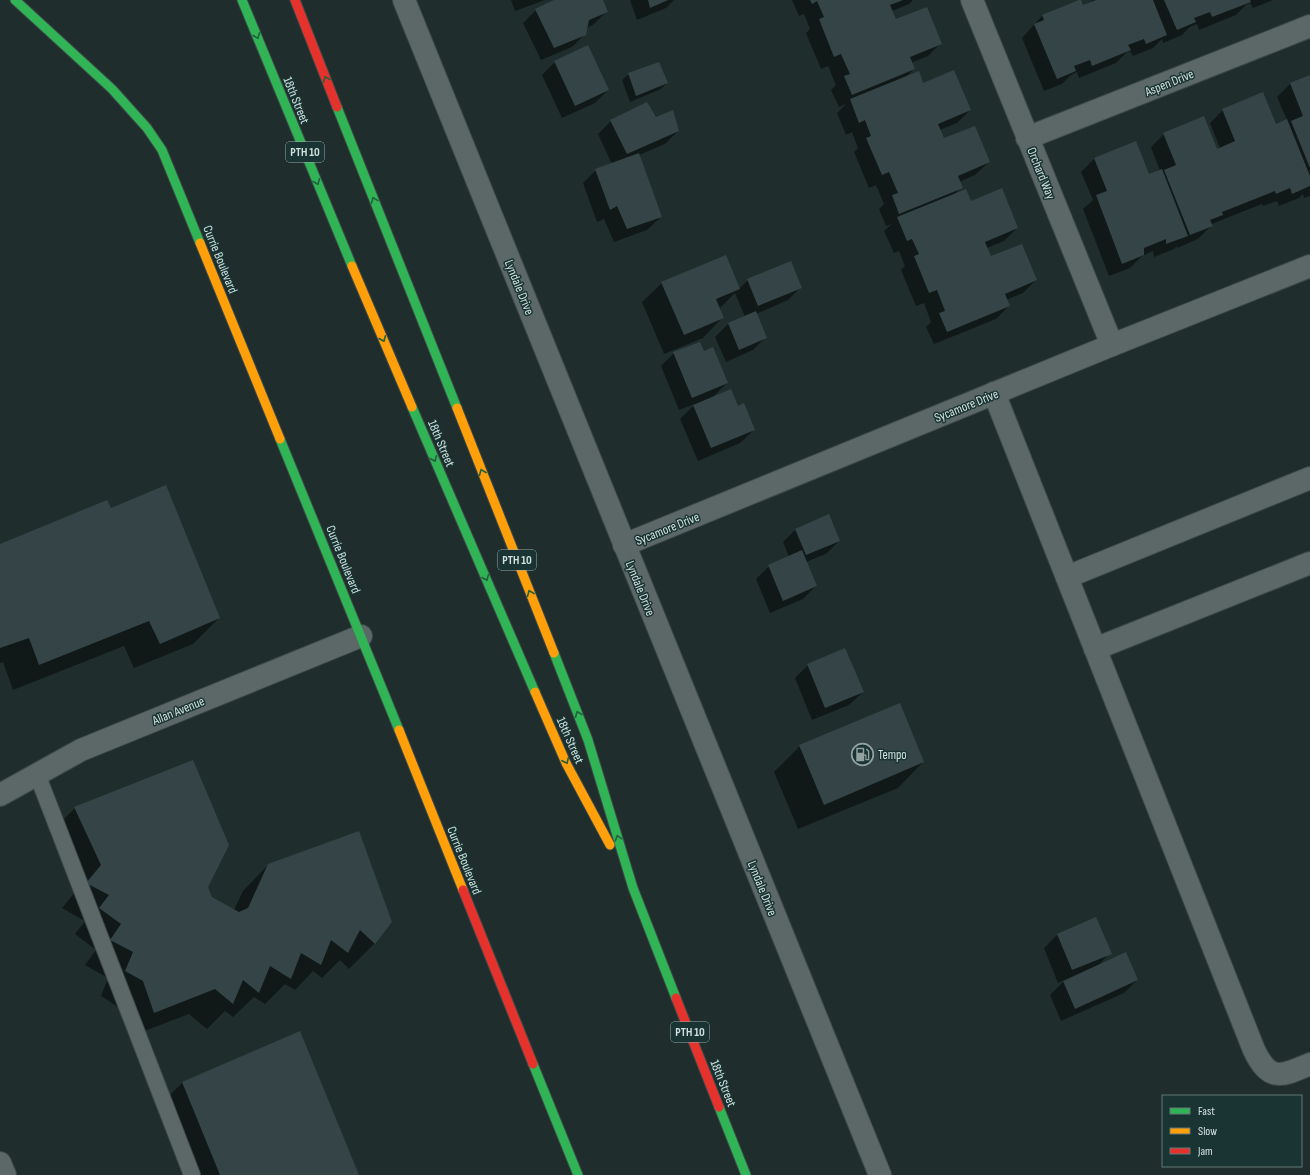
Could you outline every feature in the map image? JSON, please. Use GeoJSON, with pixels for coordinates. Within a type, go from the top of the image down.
{"type":"FeatureCollection","features":[{"type":"Feature","properties":{"kind":"main road","name":"Currie Boulevard"},"geometry":{"type":"LineString","coordinates":[[15,0],[131,107],[149,128],[162,150],[361,636],[578,1175]]}},
{"type":"Feature","properties":{"kind":"main road","name":"18th Street"},"geometry":{"type":"LineString","coordinates":[[242,0],[370,311],[566,763],[633,888]]}},
{"type":"Feature","properties":{"kind":"main road","name":"18th Street"},"geometry":{"type":"LineString","coordinates":[[296,0],[588,740],[633,888],[746,1175]]}},
{"type":"Feature","properties":{"kind":"street","name":"Lyndale Drive"},"geometry":{"type":"LineString","coordinates":[[404,0],[880,1175]]}},
{"type":"Feature","properties":{"kind":"street","name":"Orchard Way"},"geometry":{"type":"LineString","coordinates":[[972,0],[1112,345]]}},
{"type":"Feature","properties":{"kind":"street","name":"Aspen Drive"},"geometry":{"type":"LineString","coordinates":[[1028,138],[1310,26]]}},
{"type":"Feature","properties":{"kind":"street","name":"Sycamore Drive"},"geometry":{"type":"LineString","coordinates":[[624,545],[1112,345],[1310,266]]}},
{"type":"Feature","properties":{"kind":"street"},"geometry":{"type":"LineString","coordinates":[[994,394],[1261,1064],[1272,1073],[1285,1075],[1310,1064]]}},
{"type":"Feature","properties":{"kind":"street"},"geometry":{"type":"LineString","coordinates":[[1067,577],[1310,478]]}},
{"type":"Feature","properties":{"kind":"street"},"geometry":{"type":"LineString","coordinates":[[1095,649],[1310,563]]}},
{"type":"Feature","properties":{"kind":"street","name":"Allan Avenue"},"geometry":{"type":"LineString","coordinates":[[0,795],[81,750],[361,636]]}},
{"type":"Feature","properties":{"kind":"street"},"geometry":{"type":"LineString","coordinates":[[0,1163],[5,1175]]}},
{"type":"Feature","properties":{"kind":"lane"},"geometry":{"type":"LineString","coordinates":[[37,774],[192,1175]]}},
{"type":"Feature","properties":{"kind":"building"},"geometry":{"type":"Polygon","coordinates":[[[554,0],[603,0],[608,12],[589,20],[586,35],[554,48],[535,9],[554,0]]]}},
{"type":"Feature","properties":{"kind":"building"},"geometry":{"type":"Polygon","coordinates":[[[648,0],[668,0],[650,8],[648,0]]]}},
{"type":"Feature","properties":{"kind":"building"},"geometry":{"type":"Polygon","coordinates":[[[810,0],[903,0],[890,5],[896,19],[927,7],[942,44],[910,57],[915,69],[852,95],[844,76],[850,74],[841,54],[834,57],[819,19],[824,17],[817,1],[812,4],[810,0]]]}},
{"type":"Feature","properties":{"kind":"building"},"geometry":{"type":"Polygon","coordinates":[[[1081,0],[1083,5],[1096,0],[1153,0],[1167,35],[1146,44],[1144,39],[1128,45],[1131,50],[1092,66],[1090,60],[1074,66],[1076,71],[1057,79],[1034,24],[1044,20],[1042,15],[1081,0]]]}},
{"type":"Feature","properties":{"kind":"building"},"geometry":{"type":"Polygon","coordinates":[[[1164,0],[1250,0],[1251,2],[1212,17],[1210,12],[1194,18],[1196,22],[1177,30],[1164,0]]]}},
{"type":"Feature","properties":{"kind":"building"},"geometry":{"type":"Polygon","coordinates":[[[588,45],[609,90],[575,106],[554,61],[588,45]]]}},
{"type":"Feature","properties":{"kind":"building"},"geometry":{"type":"Polygon","coordinates":[[[659,62],[668,83],[636,96],[628,73],[659,62]]]}},
{"type":"Feature","properties":{"kind":"building"},"geometry":{"type":"Polygon","coordinates":[[[954,70],[971,110],[938,124],[944,138],[975,126],[990,162],[958,176],[963,188],[899,214],[892,195],[898,193],[889,172],[882,175],[866,138],[871,136],[865,120],[859,123],[850,99],[919,71],[923,83],[954,70]]]}},
{"type":"Feature","properties":{"kind":"building"},"geometry":{"type":"Polygon","coordinates":[[[1310,75],[1310,168],[1291,121],[1303,116],[1290,83],[1310,75]]]}},
{"type":"Feature","properties":{"kind":"building"},"geometry":{"type":"Polygon","coordinates":[[[1263,92],[1276,124],[1287,119],[1310,176],[1310,186],[1292,194],[1290,188],[1276,194],[1275,191],[1222,212],[1223,215],[1210,220],[1213,226],[1190,235],[1164,170],[1176,165],[1163,133],[1204,116],[1217,149],[1235,141],[1222,109],[1263,92]]]}},
{"type":"Feature","properties":{"kind":"building"},"geometry":{"type":"Polygon","coordinates":[[[647,102],[656,117],[673,110],[679,131],[627,154],[610,120],[647,102]]]}},
{"type":"Feature","properties":{"kind":"building"},"geometry":{"type":"Polygon","coordinates":[[[1136,141],[1149,174],[1162,169],[1188,236],[1166,244],[1166,239],[1144,248],[1144,255],[1122,264],[1096,195],[1107,191],[1094,158],[1136,141]]]}},
{"type":"Feature","properties":{"kind":"building"},"geometry":{"type":"Polygon","coordinates":[[[639,153],[662,217],[627,229],[617,206],[610,210],[595,169],[639,153]]]}},
{"type":"Feature","properties":{"kind":"building"},"geometry":{"type":"Polygon","coordinates":[[[1002,188],[1018,228],[985,242],[991,256],[1022,244],[1037,280],[1005,294],[1010,306],[947,332],[939,313],[945,311],[937,290],[929,293],[914,256],[919,254],[912,239],[907,241],[897,217],[966,189],[971,201],[1002,188]]]}},
{"type":"Feature","properties":{"kind":"building"},"geometry":{"type":"Polygon","coordinates":[[[726,255],[740,289],[716,299],[724,318],[684,335],[661,282],[726,255]]]}},
{"type":"Feature","properties":{"kind":"building"},"geometry":{"type":"Polygon","coordinates":[[[791,261],[802,288],[758,306],[747,279],[791,261]]]}},
{"type":"Feature","properties":{"kind":"building"},"geometry":{"type":"Polygon","coordinates":[[[756,311],[767,338],[739,350],[728,323],[756,311]]]}},
{"type":"Feature","properties":{"kind":"building"},"geometry":{"type":"Polygon","coordinates":[[[700,342],[704,351],[713,347],[728,383],[692,398],[673,352],[700,342]]]}},
{"type":"Feature","properties":{"kind":"building"},"geometry":{"type":"Polygon","coordinates":[[[731,389],[738,406],[744,403],[755,430],[711,448],[693,405],[731,389]]]}},
{"type":"Feature","properties":{"kind":"building"},"geometry":{"type":"Polygon","coordinates":[[[166,485],[220,618],[160,644],[149,621],[39,665],[29,638],[0,648],[0,544],[107,500],[111,508],[166,485]]]}},
{"type":"Feature","properties":{"kind":"building"},"geometry":{"type":"Polygon","coordinates":[[[829,514],[840,541],[806,555],[795,529],[829,514]]]}},
{"type":"Feature","properties":{"kind":"building"},"geometry":{"type":"Polygon","coordinates":[[[802,550],[817,586],[783,601],[768,565],[802,550]]]}},
{"type":"Feature","properties":{"kind":"building"},"geometry":{"type":"Polygon","coordinates":[[[845,648],[864,692],[825,708],[807,664],[845,648]]]}},
{"type":"Feature","properties":{"kind":"building","name":"Tempo"},"geometry":{"type":"Polygon","coordinates":[[[900,703],[924,762],[824,805],[799,745],[900,703]]]}},
{"type":"Feature","properties":{"kind":"building"},"geometry":{"type":"Polygon","coordinates":[[[193,760],[229,845],[208,887],[212,897],[239,912],[248,908],[268,864],[359,831],[392,922],[375,944],[360,930],[348,953],[331,940],[321,965],[301,953],[291,979],[270,966],[259,993],[243,980],[233,1004],[215,989],[154,1013],[143,981],[125,971],[133,952],[110,940],[121,924],[99,908],[109,895],[86,883],[101,865],[74,807],[193,760]]]}},
{"type":"Feature","properties":{"kind":"building"},"geometry":{"type":"Polygon","coordinates":[[[1096,917],[1112,954],[1072,970],[1057,934],[1096,917]]]}},
{"type":"Feature","properties":{"kind":"building"},"geometry":{"type":"Polygon","coordinates":[[[1126,952],[1138,980],[1075,1009],[1063,981],[1126,952]]]}},
{"type":"Feature","properties":{"kind":"building"},"geometry":{"type":"Polygon","coordinates":[[[300,1031],[359,1175],[220,1175],[182,1082],[300,1031]]]}},
{"type":"Feature","properties":{"kind":"traffic: fast"},"geometry":{"type":"LineString","coordinates":[[15,0],[112,89],[147,128],[162,150],[200,243]]}},
{"type":"Feature","properties":{"kind":"traffic: fast"},"geometry":{"type":"LineString","coordinates":[[242,0],[352,266]]}},
{"type":"Feature","properties":{"kind":"traffic: fast"},"geometry":{"type":"LineString","coordinates":[[337,107],[457,408]]}},
{"type":"Feature","properties":{"kind":"traffic: fast"},"geometry":{"type":"LineString","coordinates":[[412,407],[535,692]]}},
{"type":"Feature","properties":{"kind":"traffic: fast"},"geometry":{"type":"LineString","coordinates":[[280,439],[399,730]]}},
{"type":"Feature","properties":{"kind":"traffic: fast"},"geometry":{"type":"LineString","coordinates":[[554,653],[588,740],[633,888],[676,998]]}},
{"type":"Feature","properties":{"kind":"traffic: fast"},"geometry":{"type":"LineString","coordinates":[[533,1064],[578,1175]]}},
{"type":"Feature","properties":{"kind":"traffic: fast"},"geometry":{"type":"LineString","coordinates":[[719,1107],[746,1175]]}},
{"type":"Feature","properties":{"kind":"traffic: slow"},"geometry":{"type":"LineString","coordinates":[[200,243],[280,439]]}},
{"type":"Feature","properties":{"kind":"traffic: slow"},"geometry":{"type":"LineString","coordinates":[[352,266],[412,407]]}},
{"type":"Feature","properties":{"kind":"traffic: slow"},"geometry":{"type":"LineString","coordinates":[[457,408],[554,653]]}},
{"type":"Feature","properties":{"kind":"traffic: slow"},"geometry":{"type":"LineString","coordinates":[[535,692],[566,763],[610,845]]}},
{"type":"Feature","properties":{"kind":"traffic: slow"},"geometry":{"type":"LineString","coordinates":[[399,730],[463,890]]}},
{"type":"Feature","properties":{"kind":"traffic: jam"},"geometry":{"type":"LineString","coordinates":[[295,0],[337,107]]}},
{"type":"Feature","properties":{"kind":"traffic: jam"},"geometry":{"type":"LineString","coordinates":[[463,890],[533,1064]]}},
{"type":"Feature","properties":{"kind":"traffic: jam"},"geometry":{"type":"LineString","coordinates":[[676,998],[719,1107]]}},
{"type":"Feature","properties":{"kind":"place","name":"Tempo"},"geometry":{"type":"Point","coordinates":[862,754]}}]}
